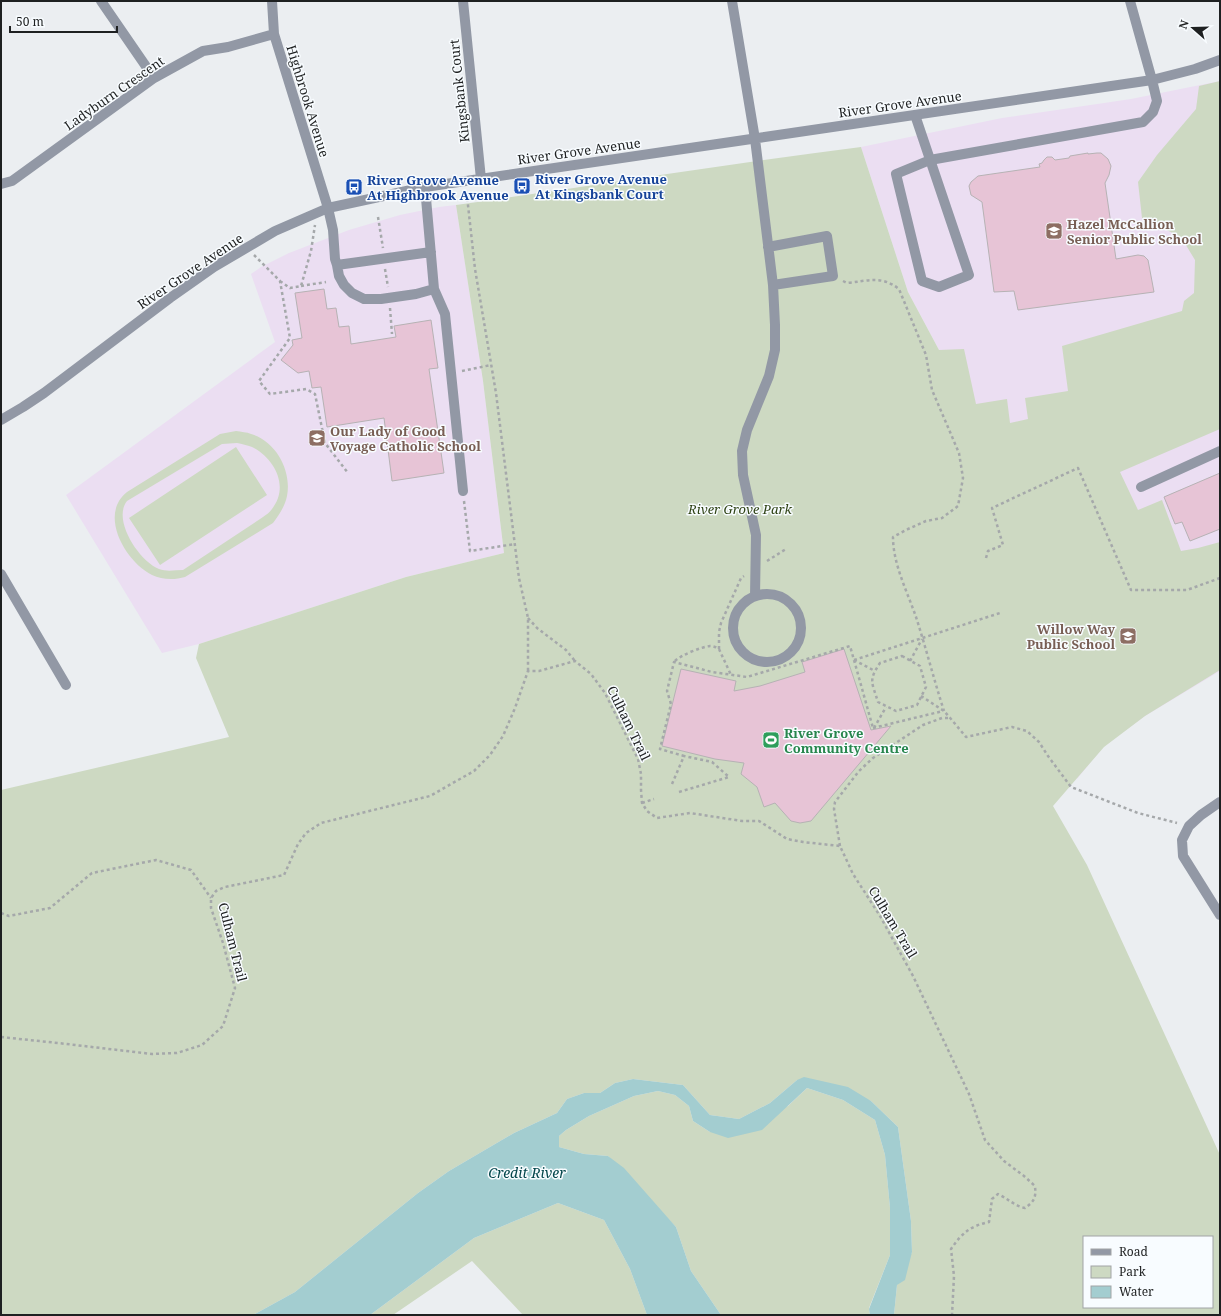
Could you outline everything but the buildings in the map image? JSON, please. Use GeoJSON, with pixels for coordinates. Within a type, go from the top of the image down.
{"type":"FeatureCollection","features":[{"type":"Feature","properties":{"kind":"street"},"geometry":{"type":"LineString","coordinates":[[101,1],[154,78]]}},
{"type":"Feature","properties":{"kind":"street","name":"Highbrook Avenue"},"geometry":{"type":"LineString","coordinates":[[272,1],[274,34],[328,208],[333,230],[335,259],[339,276],[344,285],[352,293],[364,299],[389,298],[416,294],[434,289]]}},
{"type":"Feature","properties":{"kind":"street","name":"Kingsbank Court"},"geometry":{"type":"LineString","coordinates":[[463,1],[481,179]]}},
{"type":"Feature","properties":{"kind":"street"},"geometry":{"type":"LineString","coordinates":[[732,1],[755,139],[773,285],[775,350],[769,376],[747,430],[742,451],[743,475],[756,535],[755,596]]}},
{"type":"Feature","properties":{"kind":"street"},"geometry":{"type":"LineString","coordinates":[[915,115],[930,160],[969,275],[939,287],[922,281],[896,174],[930,160],[1143,122],[1153,112],[1157,101],[1130,1]]}},
{"type":"Feature","properties":{"kind":"street","name":"Ladyburn Crescent"},"geometry":{"type":"LineString","coordinates":[[1,184],[12,181],[154,78],[203,51],[228,47],[274,34]]}},
{"type":"Feature","properties":{"kind":"street","name":"River Grove Avenue"},"geometry":{"type":"LineString","coordinates":[[1,420],[44,393],[170,298],[214,267],[275,231],[328,208],[425,187],[1152,80],[1195,69],[1220,60]]}},
{"type":"Feature","properties":{"kind":"street"},"geometry":{"type":"LineString","coordinates":[[425,187],[434,289],[445,314],[463,491]]}},
{"type":"Feature","properties":{"kind":"street"},"geometry":{"type":"LineString","coordinates":[[768,247],[827,236],[833,276],[773,285]]}},
{"type":"Feature","properties":{"kind":"street"},"geometry":{"type":"LineString","coordinates":[[337,265],[431,252]]}},
{"type":"Feature","properties":{"kind":"street"},"geometry":{"type":"LineString","coordinates":[[1141,487],[1220,451]]}},
{"type":"Feature","properties":{"kind":"street"},"geometry":{"type":"LineString","coordinates":[[1,574],[66,685]]}},
{"type":"Feature","properties":{"kind":"street"},"geometry":{"type":"LineString","coordinates":[[764,594],[783,597],[800,615],[800,639],[791,653],[777,662],[760,662],[748,657],[741,650],[733,632],[735,619],[740,606],[755,596],[764,594]]}},
{"type":"Feature","properties":{"kind":"street"},"geometry":{"type":"LineString","coordinates":[[1220,802],[1201,815],[1189,826],[1182,840],[1183,856],[1220,915]]}},
{"type":"Feature","properties":{"kind":"path"},"geometry":{"type":"LineString","coordinates":[[481,179],[467,196],[475,269],[491,365],[519,578],[528,618],[528,671],[539,671],[575,661]]}},
{"type":"Feature","properties":{"kind":"path"},"geometry":{"type":"LineString","coordinates":[[301,286],[311,251],[317,214]]}},
{"type":"Feature","properties":{"kind":"path"},"geometry":{"type":"LineString","coordinates":[[378,217],[389,298],[392,334]]}},
{"type":"Feature","properties":{"kind":"path"},"geometry":{"type":"LineString","coordinates":[[247,248],[280,281],[290,288],[326,282]]}},
{"type":"Feature","properties":{"kind":"path"},"geometry":{"type":"LineString","coordinates":[[833,276],[847,283],[879,280],[891,283],[899,289],[926,355],[932,390],[959,453],[963,478],[958,506],[942,518],[926,521],[893,537],[893,548],[944,711]]}},
{"type":"Feature","properties":{"kind":"path"},"geometry":{"type":"LineString","coordinates":[[280,281],[290,338],[259,381],[270,394],[306,389],[315,394],[324,443],[348,473]]}},
{"type":"Feature","properties":{"kind":"path"},"geometry":{"type":"LineString","coordinates":[[451,373],[491,365]]}},
{"type":"Feature","properties":{"kind":"path"},"geometry":{"type":"LineString","coordinates":[[986,558],[988,551],[1004,545],[992,508],[1078,468],[1131,590],[1187,590],[1220,578]]}},
{"type":"Feature","properties":{"kind":"path"},"geometry":{"type":"LineString","coordinates":[[463,491],[470,551],[515,544]]}},
{"type":"Feature","properties":{"kind":"path"},"geometry":{"type":"LineString","coordinates":[[854,660],[1000,613]]}},
{"type":"Feature","properties":{"kind":"path","name":"Culham Trail"},"geometry":{"type":"LineString","coordinates":[[528,618],[537,628],[566,650],[575,661],[591,674],[605,693],[638,759],[641,774],[642,803]]}},
{"type":"Feature","properties":{"kind":"path"},"geometry":{"type":"LineString","coordinates":[[910,661],[922,639]]}},
{"type":"Feature","properties":{"kind":"path"},"geometry":{"type":"LineString","coordinates":[[674,662],[712,672],[747,677],[850,646],[873,728]]}},
{"type":"Feature","properties":{"kind":"path"},"geometry":{"type":"LineString","coordinates":[[680,792],[729,777],[712,762],[660,749],[670,704],[667,691],[674,662],[679,657],[708,647],[713,647],[719,649],[731,675]]}},
{"type":"Feature","properties":{"kind":"path"},"geometry":{"type":"LineString","coordinates":[[902,656],[910,661],[920,666],[926,687],[917,705],[896,711],[878,702],[872,680],[880,663],[902,656]]}},
{"type":"Feature","properties":{"kind":"path"},"geometry":{"type":"LineString","coordinates":[[854,660],[875,671]]}},
{"type":"Feature","properties":{"kind":"path","name":"Culham Trail"},"geometry":{"type":"LineString","coordinates":[[1,1038],[152,1054],[177,1053],[202,1045],[223,1026],[235,988],[225,949],[211,908],[212,898],[216,892],[225,887],[284,875],[298,844],[306,833],[321,823],[430,796],[474,771],[490,755],[502,736],[515,708],[528,671]]}},
{"type":"Feature","properties":{"kind":"path"},"geometry":{"type":"LineString","coordinates":[[921,696],[944,711],[966,736],[1012,727],[1027,731],[1040,742],[1048,756],[1071,787],[1138,813],[1189,826]]}},
{"type":"Feature","properties":{"kind":"path"},"geometry":{"type":"LineString","coordinates":[[873,728],[886,707]]}},
{"type":"Feature","properties":{"kind":"path"},"geometry":{"type":"LineString","coordinates":[[873,728],[944,711]]}},
{"type":"Feature","properties":{"kind":"path"},"geometry":{"type":"LineString","coordinates":[[654,799],[642,803],[647,811],[657,818],[690,813],[742,822],[759,821],[787,839],[840,846],[834,809],[836,802],[859,771],[873,758],[923,725],[942,718],[951,718]]}},
{"type":"Feature","properties":{"kind":"path"},"geometry":{"type":"LineString","coordinates":[[672,784],[684,756]]}},
{"type":"Feature","properties":{"kind":"path","name":"Culham Trail"},"geometry":{"type":"LineString","coordinates":[[840,846],[852,874],[880,916],[913,976],[969,1094],[985,1140],[1004,1161],[1035,1186],[1036,1196],[1033,1202],[1026,1208],[1017,1207],[1006,1198],[998,1194],[992,1199],[989,1222],[980,1224],[959,1236],[951,1249],[954,1276],[952,1315]]}},
{"type":"Feature","properties":{"kind":"path"},"geometry":{"type":"LineString","coordinates":[[1,913],[9,916],[50,908],[92,873],[156,860],[191,870],[212,898]]}},
{"type":"Feature","properties":{"kind":"shaded area","name":"Hazel McCallion Senior Public School"},"geometry":{"type":"Polygon","coordinates":[[[1220,81],[1220,671],[1145,716],[1104,746],[1077,779],[939,350],[908,292],[861,147],[1002,118],[1131,99],[1220,81]]]}},
{"type":"Feature","properties":{"kind":"shaded area","name":"Our Lady of Good Voyage Catholic School"},"geometry":{"type":"Polygon","coordinates":[[[456,205],[483,381],[504,553],[406,577],[199,644],[162,653],[66,495],[275,342],[251,274],[261,267],[289,253],[349,230],[400,215],[456,205]]]}},
{"type":"Feature","properties":{"kind":"green space","name":"River Grove Park"},"geometry":{"type":"Polygon","coordinates":[[[1220,81],[1220,429],[1120,472],[1138,510],[1162,500],[1181,551],[1220,542],[1220,670],[1145,716],[1104,747],[1053,806],[1087,865],[1220,1155],[1220,1315],[894,1315],[897,1285],[912,1252],[911,1221],[898,1127],[871,1101],[797,1080],[770,1103],[739,1119],[710,1115],[683,1085],[633,1079],[615,1083],[600,1093],[584,1093],[567,1099],[557,1113],[514,1133],[449,1171],[418,1193],[295,1292],[253,1315],[1,1315],[1,790],[229,737],[196,658],[199,644],[406,577],[504,553],[483,381],[456,205],[861,147],[908,292],[939,350],[964,349],[976,404],[1007,399],[1010,423],[1028,419],[1025,398],[1068,391],[1062,346],[1182,311],[1184,301],[1194,293],[1195,260],[1181,237],[1142,218],[1138,182],[1157,155],[1196,109],[1199,86],[1220,81]]]}},
{"type":"Feature","properties":{"kind":"green space"},"geometry":{"type":"Polygon","coordinates":[[[236,431],[249,433],[268,443],[275,450],[284,467],[288,486],[286,500],[280,514],[273,523],[185,577],[168,579],[152,575],[142,569],[133,560],[119,537],[115,525],[115,513],[119,502],[127,492],[220,434],[236,431]],[[237,443],[222,444],[127,501],[123,509],[125,529],[136,549],[151,565],[159,569],[171,571],[183,570],[264,516],[272,509],[280,491],[277,474],[273,465],[260,452],[252,447],[237,443]]]}},
{"type":"Feature","properties":{"kind":"green space"},"geometry":{"type":"Polygon","coordinates":[[[236,447],[267,495],[160,565],[129,518],[236,447]]]}},
{"type":"Feature","properties":{"kind":"green space"},"geometry":{"type":"Polygon","coordinates":[[[807,1088],[843,1100],[875,1120],[885,1155],[890,1208],[890,1255],[869,1308],[870,1315],[721,1315],[691,1271],[676,1227],[608,1156],[584,1154],[559,1147],[559,1136],[566,1130],[589,1116],[634,1096],[658,1091],[675,1095],[689,1106],[693,1121],[710,1132],[788,1106],[807,1088]]]}},
{"type":"Feature","properties":{"kind":"green space"},"geometry":{"type":"Polygon","coordinates":[[[558,1203],[604,1220],[630,1269],[647,1315],[523,1315],[472,1261],[393,1315],[370,1315],[474,1238],[558,1203]]]}},
{"type":"Feature","properties":{"kind":"water","name":"Credit River"},"geometry":{"type":"Polygon","coordinates":[[[804,1077],[848,1087],[871,1101],[898,1127],[911,1221],[912,1252],[905,1280],[897,1285],[894,1315],[870,1315],[869,1309],[890,1255],[890,1208],[885,1155],[875,1120],[843,1100],[807,1088],[762,1130],[728,1138],[710,1132],[693,1121],[689,1106],[675,1095],[658,1091],[634,1096],[589,1116],[559,1136],[559,1147],[584,1154],[608,1156],[624,1168],[676,1227],[691,1271],[721,1315],[647,1315],[630,1269],[604,1220],[558,1203],[474,1238],[370,1315],[253,1315],[295,1292],[418,1193],[449,1171],[514,1133],[557,1113],[567,1099],[584,1093],[600,1093],[615,1083],[633,1079],[683,1085],[710,1115],[739,1119],[770,1103],[797,1080],[804,1077]]]}},
{"type":"Feature","properties":{"kind":"place","name":"River Grove Avenue At Kingsbank Court"},"geometry":{"type":"Point","coordinates":[522,186]}},
{"type":"Feature","properties":{"kind":"place","name":"River Grove Avenue At Highbrook Avenue"},"geometry":{"type":"Point","coordinates":[354,187]}},
{"type":"Feature","properties":{"kind":"place","name":"Hazel McCallion Senior Public School"},"geometry":{"type":"Point","coordinates":[1054,231]}},
{"type":"Feature","properties":{"kind":"place","name":"Our Lady of Good Voyage Catholic School"},"geometry":{"type":"Point","coordinates":[317,438]}},
{"type":"Feature","properties":{"kind":"place","name":"Willow Way Public School"},"geometry":{"type":"Point","coordinates":[1128,636]}},
{"type":"Feature","properties":{"kind":"place","name":"River Grove Community Centre"},"geometry":{"type":"Point","coordinates":[771,740]}}]}
